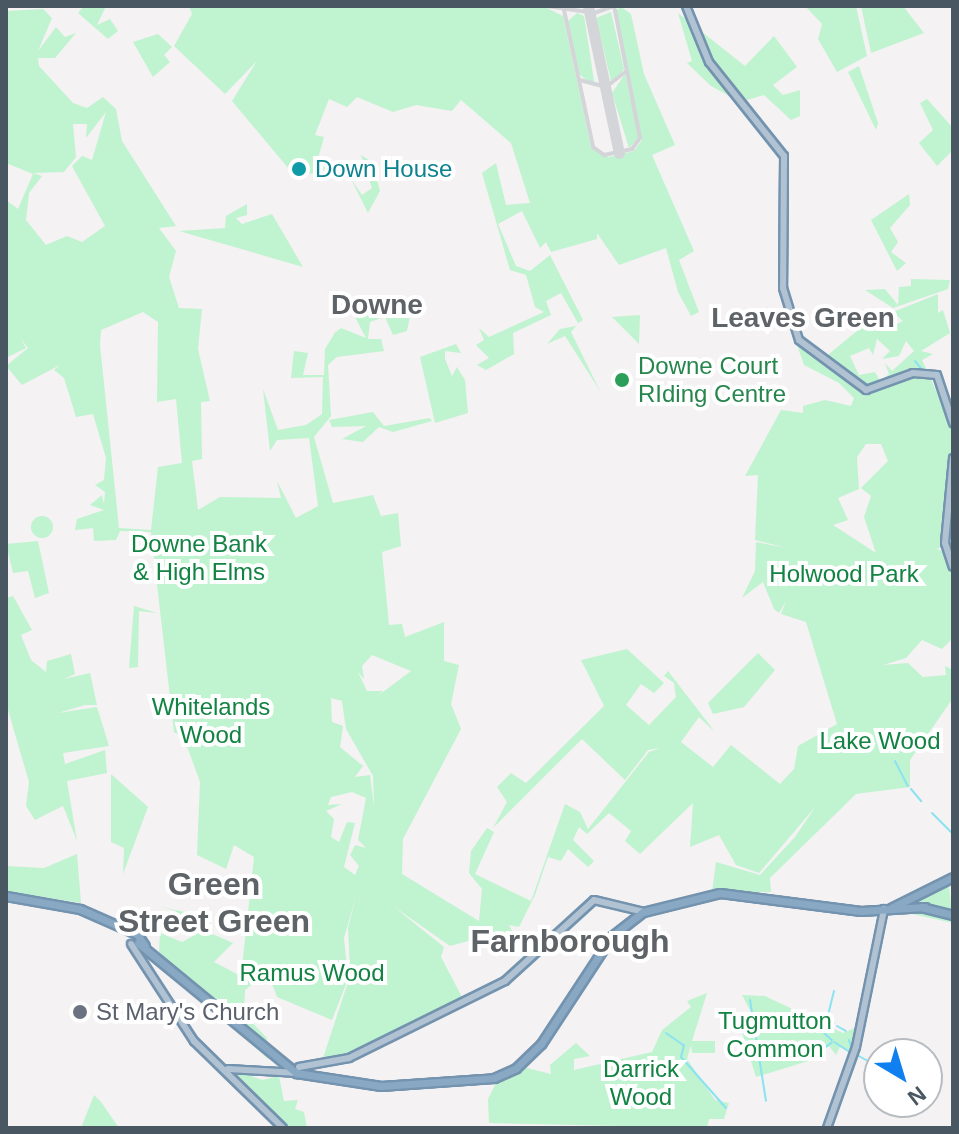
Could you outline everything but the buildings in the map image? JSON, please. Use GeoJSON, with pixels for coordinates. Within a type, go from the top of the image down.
{"type":"FeatureCollection","features":[{"type":"Feature","properties":{"kind":"highway"},"geometry":{"type":"LineString","coordinates":[[6,896],[77,908],[134,941],[299,1070],[368,1086],[479,1077],[519,1065],[612,936],[643,912],[720,893],[887,912],[911,904],[953,877]]}},
{"type":"Feature","properties":{"kind":"highway"},"geometry":{"type":"LineString","coordinates":[[911,904],[953,915]]}},
{"type":"Feature","properties":{"kind":"main road"},"geometry":{"type":"LineString","coordinates":[[686,6],[686,16],[722,82],[784,156],[783,282],[799,340],[866,390],[913,373],[937,375],[953,423]]}},
{"type":"Feature","properties":{"kind":"main road"},"geometry":{"type":"LineString","coordinates":[[953,458],[945,533],[953,567]]}},
{"type":"Feature","properties":{"kind":"main road"},"geometry":{"type":"LineString","coordinates":[[228,1069],[299,1070],[349,1058],[496,986],[594,900],[643,912]]}},
{"type":"Feature","properties":{"kind":"main road"},"geometry":{"type":"LineString","coordinates":[[827,1128],[856,1047],[887,912]]}},
{"type":"Feature","properties":{"kind":"main road"},"geometry":{"type":"LineString","coordinates":[[134,941],[187,1033],[228,1069],[283,1128]]}},
{"type":"Feature","properties":{"kind":"green space"},"geometry":{"type":"Polygon","coordinates":[[[84,6],[106,6],[97,25],[110,19],[118,31],[108,39],[78,13],[84,6]]]}},
{"type":"Feature","properties":{"kind":"green space"},"geometry":{"type":"Polygon","coordinates":[[[189,6],[543,6],[563,16],[591,147],[609,157],[634,151],[642,140],[615,11],[621,7],[631,14],[644,74],[675,145],[652,155],[694,251],[679,260],[699,312],[691,316],[678,292],[666,248],[619,265],[597,233],[597,239],[551,252],[546,242],[540,248],[522,211],[498,224],[516,266],[530,271],[550,255],[583,320],[578,323],[561,293],[546,301],[551,315],[513,333],[514,354],[486,370],[477,365],[489,358],[476,345],[484,340],[479,328],[489,337],[544,312],[535,307],[526,275],[510,270],[482,173],[496,163],[506,205],[530,203],[511,143],[461,100],[452,111],[416,105],[393,112],[357,97],[347,107],[329,99],[315,135],[324,137],[317,162],[332,165],[330,172],[294,175],[232,101],[257,61],[225,94],[174,46],[192,14],[189,6]]]}},
{"type":"Feature","properties":{"kind":"green space"},"geometry":{"type":"Polygon","coordinates":[[[805,6],[856,6],[867,56],[837,72],[818,39],[822,24],[805,6]]]}},
{"type":"Feature","properties":{"kind":"green space"},"geometry":{"type":"Polygon","coordinates":[[[861,6],[903,6],[924,33],[871,53],[861,6]]]}},
{"type":"Feature","properties":{"kind":"green space"},"geometry":{"type":"Polygon","coordinates":[[[43,9],[52,18],[38,51],[56,27],[65,37],[76,33],[55,58],[38,58],[39,66],[73,103],[87,108],[103,97],[116,109],[122,141],[176,226],[159,228],[176,251],[169,277],[179,308],[202,309],[198,349],[210,401],[201,402],[202,459],[192,461],[198,510],[220,497],[281,498],[277,481],[296,518],[318,506],[309,438],[277,440],[270,451],[263,389],[278,430],[306,425],[322,414],[323,377],[291,378],[294,351],[308,353],[303,375],[324,375],[325,349],[339,326],[335,333],[341,328],[366,338],[355,317],[360,308],[380,307],[384,317],[370,322],[368,339],[381,339],[384,351],[337,357],[328,365],[331,416],[314,437],[333,503],[373,495],[381,516],[398,513],[401,546],[382,552],[389,625],[402,624],[405,637],[444,622],[444,661],[459,665],[451,704],[461,729],[403,839],[402,874],[479,921],[482,889],[469,873],[471,851],[487,828],[494,832],[475,874],[531,901],[565,804],[580,812],[588,829],[649,752],[660,748],[648,750],[625,780],[582,739],[493,828],[507,802],[497,787],[511,773],[526,783],[604,706],[581,660],[627,649],[664,683],[654,693],[641,684],[626,705],[649,725],[676,697],[674,683],[664,676],[668,671],[715,732],[699,717],[681,742],[713,767],[731,745],[780,784],[794,769],[798,746],[837,724],[806,622],[781,614],[786,601],[779,613],[774,609],[763,582],[742,598],[755,571],[756,542],[787,548],[755,540],[758,475],[745,476],[781,410],[803,413],[803,406],[825,400],[851,406],[854,398],[839,383],[804,365],[797,345],[823,359],[875,316],[885,313],[880,323],[888,328],[903,321],[893,312],[938,294],[938,313],[943,310],[950,333],[921,351],[933,354],[922,360],[953,428],[953,542],[937,549],[953,555],[953,638],[942,649],[922,640],[906,658],[883,665],[908,663],[923,677],[946,675],[945,666],[953,670],[953,698],[910,760],[910,787],[856,794],[770,878],[771,892],[712,892],[716,862],[760,875],[795,837],[816,806],[759,873],[736,865],[719,835],[690,847],[693,803],[640,854],[625,841],[631,831],[609,813],[587,834],[579,827],[573,840],[594,861],[588,867],[568,849],[561,861],[548,857],[535,895],[519,927],[509,925],[518,943],[508,947],[479,938],[450,946],[393,906],[444,947],[441,957],[464,1001],[346,1058],[322,1061],[349,979],[348,928],[356,896],[344,938],[348,979],[332,1020],[277,997],[268,973],[245,990],[244,1014],[267,1038],[268,1059],[217,1013],[205,993],[159,952],[160,933],[182,942],[195,935],[179,919],[165,918],[176,911],[161,907],[185,912],[183,921],[233,943],[214,962],[241,976],[254,857],[234,845],[226,869],[197,855],[200,782],[184,738],[174,732],[151,532],[120,531],[116,540],[94,541],[93,528],[75,530],[77,519],[104,510],[90,505],[102,495],[104,504],[105,492],[95,485],[104,480],[106,458],[93,414],[76,417],[64,378],[54,370],[60,365],[22,385],[6,366],[28,348],[21,339],[26,348],[6,358],[6,200],[18,209],[33,174],[6,163],[6,11],[43,9]],[[106,112],[86,138],[87,124],[73,124],[76,157],[64,172],[33,173],[42,176],[29,193],[26,220],[46,245],[67,236],[82,242],[105,226],[72,166],[82,156],[92,160],[106,112]],[[143,312],[101,330],[119,528],[151,530],[158,467],[182,463],[176,399],[157,402],[158,322],[143,312]],[[877,339],[873,355],[869,348],[850,356],[859,375],[875,372],[880,381],[889,374],[885,363],[892,371],[914,351],[906,341],[899,356],[882,359],[890,351],[877,339]],[[866,444],[857,457],[859,489],[838,498],[848,520],[833,525],[876,553],[864,517],[871,496],[861,488],[888,461],[881,444],[866,444]],[[372,655],[362,666],[364,679],[358,672],[367,691],[383,691],[375,698],[411,671],[372,655]],[[331,698],[332,722],[343,726],[340,747],[363,766],[355,777],[370,775],[374,807],[373,776],[346,729],[342,701],[331,698]],[[352,792],[331,797],[328,805],[342,804],[326,811],[334,819],[331,837],[339,842],[347,822],[355,823],[344,867],[355,875],[359,866],[350,855],[355,845],[366,848],[358,840],[366,798],[352,792]]]}},
{"type":"Feature","properties":{"kind":"green space"},"geometry":{"type":"Polygon","coordinates":[[[611,12],[624,69],[612,85],[596,18],[611,12]]]}},
{"type":"Feature","properties":{"kind":"green space"},"geometry":{"type":"Polygon","coordinates":[[[577,13],[584,16],[595,87],[579,74],[568,21],[577,13]]]}},
{"type":"Feature","properties":{"kind":"green space"},"geometry":{"type":"Polygon","coordinates":[[[678,13],[745,66],[774,36],[797,67],[773,85],[783,95],[800,90],[800,116],[791,120],[764,95],[740,102],[711,86],[687,63],[692,61],[678,13]]]}},
{"type":"Feature","properties":{"kind":"green space"},"geometry":{"type":"Polygon","coordinates":[[[158,34],[172,47],[164,55],[170,62],[153,77],[133,42],[158,34]]]}},
{"type":"Feature","properties":{"kind":"green space"},"geometry":{"type":"Polygon","coordinates":[[[859,66],[878,123],[876,130],[848,72],[859,66]]]}},
{"type":"Feature","properties":{"kind":"green space"},"geometry":{"type":"Polygon","coordinates":[[[625,74],[639,137],[629,148],[612,93],[625,74]]]}},
{"type":"Feature","properties":{"kind":"green space"},"geometry":{"type":"Polygon","coordinates":[[[927,99],[953,128],[953,150],[937,166],[919,143],[933,130],[920,103],[927,99]]]}},
{"type":"Feature","properties":{"kind":"green space"},"geometry":{"type":"Polygon","coordinates":[[[361,155],[372,162],[380,191],[368,213],[351,179],[362,195],[372,188],[361,155]]]}},
{"type":"Feature","properties":{"kind":"green space"},"geometry":{"type":"Polygon","coordinates":[[[909,194],[910,205],[890,228],[898,242],[891,252],[906,263],[897,271],[871,220],[909,194]]]}},
{"type":"Feature","properties":{"kind":"green space"},"geometry":{"type":"Polygon","coordinates":[[[247,204],[247,215],[236,218],[242,224],[272,214],[303,267],[179,231],[225,228],[226,216],[247,204]]]}},
{"type":"Feature","properties":{"kind":"green space"},"geometry":{"type":"Polygon","coordinates":[[[911,279],[950,280],[948,289],[893,308],[865,290],[885,289],[898,305],[899,287],[911,286],[911,279]]]}},
{"type":"Feature","properties":{"kind":"green space"},"geometry":{"type":"Polygon","coordinates":[[[402,299],[412,305],[407,331],[393,335],[385,317],[402,299]]]}},
{"type":"Feature","properties":{"kind":"green space"},"geometry":{"type":"Polygon","coordinates":[[[640,315],[639,344],[612,317],[640,315]]]}},
{"type":"Feature","properties":{"kind":"green space"},"geometry":{"type":"Polygon","coordinates":[[[576,326],[571,332],[600,391],[565,336],[547,344],[560,329],[576,326]]]}},
{"type":"Feature","properties":{"kind":"green space"},"geometry":{"type":"Polygon","coordinates":[[[456,344],[461,353],[445,351],[445,359],[452,376],[457,367],[465,380],[468,413],[435,423],[420,357],[456,344]]]}},
{"type":"Feature","properties":{"kind":"green space"},"geometry":{"type":"Polygon","coordinates":[[[373,412],[384,426],[430,418],[432,421],[393,432],[379,427],[363,442],[342,439],[366,426],[332,427],[329,420],[373,412]]]}},
{"type":"Feature","properties":{"kind":"green space"},"geometry":{"type":"Polygon","coordinates":[[[38,516],[46,516],[53,527],[46,538],[38,538],[31,531],[31,523],[38,516]]]}},
{"type":"Feature","properties":{"kind":"green space"},"geometry":{"type":"Polygon","coordinates":[[[38,541],[49,593],[35,598],[28,571],[13,573],[6,544],[38,541]]]}},
{"type":"Feature","properties":{"kind":"green space"},"geometry":{"type":"Polygon","coordinates":[[[13,596],[32,630],[21,635],[31,660],[46,672],[47,661],[71,654],[75,674],[64,679],[90,673],[97,705],[85,705],[58,713],[97,707],[109,746],[63,753],[65,764],[105,750],[107,773],[67,781],[77,841],[63,806],[35,820],[26,806],[29,782],[6,703],[6,598],[13,596]]]}},
{"type":"Feature","properties":{"kind":"green space"},"geometry":{"type":"Polygon","coordinates":[[[134,606],[157,613],[139,611],[138,667],[129,668],[134,606]]]}},
{"type":"Feature","properties":{"kind":"green space"},"geometry":{"type":"Polygon","coordinates":[[[758,653],[775,670],[744,707],[713,714],[708,703],[758,653]]]}},
{"type":"Feature","properties":{"kind":"green space"},"geometry":{"type":"Polygon","coordinates":[[[111,774],[148,807],[123,874],[124,848],[111,842],[111,774]]]}},
{"type":"Feature","properties":{"kind":"green space"},"geometry":{"type":"Polygon","coordinates":[[[77,854],[81,903],[6,891],[6,866],[44,868],[77,854]]]}},
{"type":"Feature","properties":{"kind":"green space"},"geometry":{"type":"Polygon","coordinates":[[[948,877],[953,923],[903,912],[902,901],[948,877]]]}},
{"type":"Feature","properties":{"kind":"green space","name":"Darrick Wood"},"geometry":{"type":"Polygon","coordinates":[[[707,993],[692,1041],[715,1041],[715,1053],[692,1053],[691,1045],[687,1059],[715,1100],[729,1103],[724,1119],[709,1119],[707,1128],[489,1123],[488,1099],[498,1079],[523,1067],[551,1074],[550,1065],[576,1043],[590,1056],[574,1059],[574,1070],[652,1052],[662,1030],[691,1007],[687,1001],[707,993]]]}},
{"type":"Feature","properties":{"kind":"green space","name":"Tugmutton Common"},"geometry":{"type":"Polygon","coordinates":[[[742,995],[765,996],[843,1033],[857,1027],[852,1054],[840,1047],[836,1055],[829,1046],[808,1061],[756,1077],[737,1016],[752,1014],[742,995]]]}},
{"type":"Feature","properties":{"kind":"green space"},"geometry":{"type":"Polygon","coordinates":[[[231,1069],[262,1080],[279,1076],[284,1101],[298,1100],[295,1109],[304,1112],[307,1128],[284,1128],[231,1069]]]}},
{"type":"Feature","properties":{"kind":"green space"},"geometry":{"type":"Polygon","coordinates":[[[94,1095],[101,1102],[119,1128],[81,1128],[94,1095]]]}},
{"type":"Feature","properties":{"kind":"waterway"},"geometry":{"type":"LineString","coordinates":[[915,361],[923,371]]}},
{"type":"Feature","properties":{"kind":"waterway"},"geometry":{"type":"LineString","coordinates":[[952,701],[953,739]]}},
{"type":"Feature","properties":{"kind":"waterway"},"geometry":{"type":"LineString","coordinates":[[895,761],[908,786]]}},
{"type":"Feature","properties":{"kind":"waterway"},"geometry":{"type":"LineString","coordinates":[[911,789],[921,801]]}},
{"type":"Feature","properties":{"kind":"waterway"},"geometry":{"type":"LineString","coordinates":[[932,813],[953,834]]}},
{"type":"Feature","properties":{"kind":"waterway"},"geometry":{"type":"LineString","coordinates":[[834,991],[827,1019],[834,1023]]}},
{"type":"Feature","properties":{"kind":"waterway"},"geometry":{"type":"LineString","coordinates":[[750,1000],[766,1101]]}},
{"type":"Feature","properties":{"kind":"waterway"},"geometry":{"type":"LineString","coordinates":[[807,1017],[832,1040]]}},
{"type":"Feature","properties":{"kind":"waterway"},"geometry":{"type":"LineString","coordinates":[[837,1026],[846,1031]]}},
{"type":"Feature","properties":{"kind":"waterway"},"geometry":{"type":"LineString","coordinates":[[666,1033],[683,1045]]}},
{"type":"Feature","properties":{"kind":"waterway"},"geometry":{"type":"LineString","coordinates":[[849,1040],[852,1050]]}},
{"type":"Feature","properties":{"kind":"waterway"},"geometry":{"type":"LineString","coordinates":[[799,1057],[811,1058],[832,1042]]}},
{"type":"Feature","properties":{"kind":"waterway"},"geometry":{"type":"LineString","coordinates":[[834,1042],[850,1052]]}},
{"type":"Feature","properties":{"kind":"waterway"},"geometry":{"type":"LineString","coordinates":[[684,1045],[681,1057],[726,1108]]}},
{"type":"Feature","properties":{"kind":"waterway"},"geometry":{"type":"LineString","coordinates":[[857,1055],[863,1058]]}},
{"type":"Feature","properties":{"kind":"taxiway"},"geometry":{"type":"LineString","coordinates":[[547,6],[594,13],[614,6]]}},
{"type":"Feature","properties":{"kind":"taxiway"},"geometry":{"type":"LineString","coordinates":[[564,10],[593,147],[604,155],[632,149],[640,138],[614,6]]}},
{"type":"Feature","properties":{"kind":"taxiway"},"geometry":{"type":"LineString","coordinates":[[580,80],[606,87],[625,72]]}},
{"type":"Feature","properties":{"kind":"runway"},"geometry":{"type":"LineString","coordinates":[[588,6],[619,153]]}},
{"type":"Feature","properties":{"kind":"place","name":"Down House"},"geometry":{"type":"Point","coordinates":[299,169]}},
{"type":"Feature","properties":{"kind":"place","name":"Downe Court RIding Centre"},"geometry":{"type":"Point","coordinates":[622,380]}},
{"type":"Feature","properties":{"kind":"place","name":"St Mary's Church"},"geometry":{"type":"Point","coordinates":[80,1012]}},
{"type":"Feature","properties":{"kind":"district","name":"Downe"},"geometry":{"type":"Point","coordinates":[377,305]}},
{"type":"Feature","properties":{"kind":"district","name":"Leaves Green"},"geometry":{"type":"Point","coordinates":[803,318]}},
{"type":"Feature","properties":{"kind":"district","name":"Green Street Green"},"geometry":{"type":"Point","coordinates":[214,904]}},
{"type":"Feature","properties":{"kind":"district","name":"Farnborough"},"geometry":{"type":"Point","coordinates":[570,941]}},
{"type":"Feature","properties":{"kind":"park label","name":"Downe Bank & High Elms"},"geometry":{"type":"Point","coordinates":[199,558]}},
{"type":"Feature","properties":{"kind":"park label","name":"Holwood Park"},"geometry":{"type":"Point","coordinates":[844,574]}},
{"type":"Feature","properties":{"kind":"park label","name":"Whitelands Wood"},"geometry":{"type":"Point","coordinates":[211,721]}},
{"type":"Feature","properties":{"kind":"park label","name":"Lake Wood"},"geometry":{"type":"Point","coordinates":[880,741]}},
{"type":"Feature","properties":{"kind":"park label","name":"Ramus Wood"},"geometry":{"type":"Point","coordinates":[312,973]}}]}
